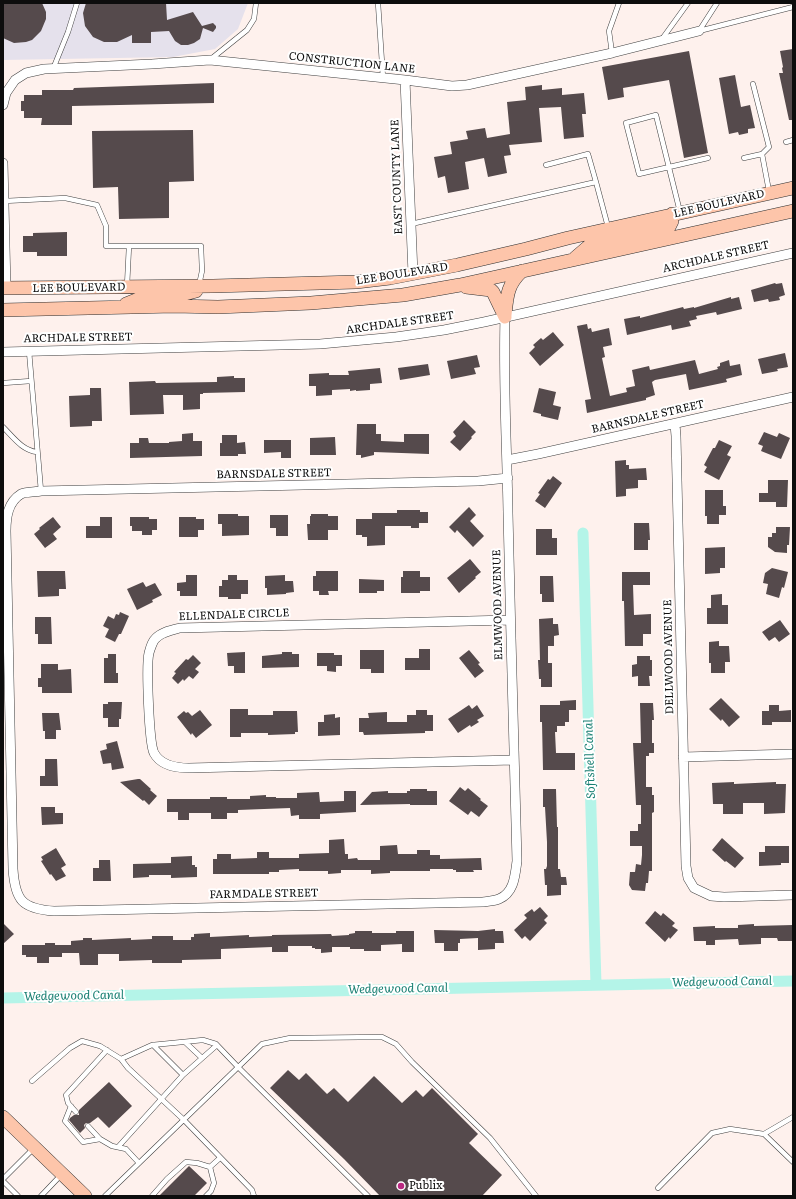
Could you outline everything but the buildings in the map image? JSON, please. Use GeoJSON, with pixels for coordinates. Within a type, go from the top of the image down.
{"type":"FeatureCollection","features":[{"type":"Feature","properties":{"kind":"main road","name":"LEE BOULEVARD"},"geometry":{"type":"LineString","coordinates":[[5,288],[199,287],[356,282],[390,278],[526,249],[676,213],[793,188]]}},
{"type":"Feature","properties":{"kind":"main road","name":"LEE BOULEVARD"},"geometry":{"type":"LineString","coordinates":[[3,310],[174,306],[218,307],[296,304],[356,300],[415,293],[454,286],[793,211]]}},
{"type":"Feature","properties":{"kind":"main road"},"geometry":{"type":"LineString","coordinates":[[572,260],[589,246],[669,227],[676,213]]}},
{"type":"Feature","properties":{"kind":"main road"},"geometry":{"type":"LineString","coordinates":[[505,317],[510,286],[512,281],[522,271]]}},
{"type":"Feature","properties":{"kind":"main road"},"geometry":{"type":"LineString","coordinates":[[413,274],[415,293]]}},
{"type":"Feature","properties":{"kind":"main road"},"geometry":{"type":"LineString","coordinates":[[454,286],[490,290],[497,298],[505,317]]}},
{"type":"Feature","properties":{"kind":"main road"},"geometry":{"type":"LineString","coordinates":[[119,307],[141,298],[177,296],[196,292],[199,287]]}},
{"type":"Feature","properties":{"kind":"main road"},"geometry":{"type":"LineString","coordinates":[[3,1117],[85,1196]]}},
{"type":"Feature","properties":{"kind":"street","name":"CONSTRUCTION LANE"},"geometry":{"type":"LineString","coordinates":[[3,106],[4,93],[15,80],[26,73],[44,69],[210,60],[452,86],[467,85],[612,53],[699,31]]}},
{"type":"Feature","properties":{"kind":"street","name":"EAST COUNTY LANE"},"geometry":{"type":"LineString","coordinates":[[405,80],[413,274]]}},
{"type":"Feature","properties":{"kind":"street"},"geometry":{"type":"LineString","coordinates":[[3,163],[5,288]]}},
{"type":"Feature","properties":{"kind":"street","name":"ARCHDALE STREET"},"geometry":{"type":"LineString","coordinates":[[3,352],[233,347],[366,341],[444,330],[793,252]]}},
{"type":"Feature","properties":{"kind":"street","name":"ELMWOOD AVENUE"},"geometry":{"type":"LineString","coordinates":[[505,317],[510,620],[517,861],[515,878],[509,892]]}},
{"type":"Feature","properties":{"kind":"street","name":"BARNSDALE STREET"},"geometry":{"type":"LineString","coordinates":[[507,460],[793,397]]}},
{"type":"Feature","properties":{"kind":"street","name":"DELLWOOD AVENUE"},"geometry":{"type":"LineString","coordinates":[[675,424],[686,866],[688,878],[694,888],[711,896],[793,895]]}},
{"type":"Feature","properties":{"kind":"street","name":"BARNSDALE STREET"},"geometry":{"type":"LineString","coordinates":[[20,900],[14,886],[7,765],[5,601],[6,519],[11,504],[22,494],[40,491],[478,481],[508,478]]}},
{"type":"Feature","properties":{"kind":"street","name":"ELLENDALE CIRCLE"},"geometry":{"type":"LineString","coordinates":[[510,620],[180,628],[168,630],[156,638],[149,653],[148,688],[151,740],[154,754],[162,762],[174,767],[189,768],[514,760]]}},
{"type":"Feature","properties":{"kind":"street"},"geometry":{"type":"LineString","coordinates":[[683,756],[793,754]]}},
{"type":"Feature","properties":{"kind":"street","name":"FARMDALE STREET"},"geometry":{"type":"LineString","coordinates":[[20,900],[39,910],[54,911],[483,902],[499,899],[509,892]]}},
{"type":"Feature","properties":{"kind":"lane"},"geometry":{"type":"LineString","coordinates":[[53,69],[68,32],[77,3]]}},
{"type":"Feature","properties":{"kind":"lane"},"geometry":{"type":"LineString","coordinates":[[210,60],[247,30],[254,19],[256,3]]}},
{"type":"Feature","properties":{"kind":"lane"},"geometry":{"type":"LineString","coordinates":[[378,3],[383,78]]}},
{"type":"Feature","properties":{"kind":"lane"},"geometry":{"type":"LineString","coordinates":[[612,53],[609,31],[619,3]]}},
{"type":"Feature","properties":{"kind":"lane"},"geometry":{"type":"LineString","coordinates":[[661,41],[688,3]]}},
{"type":"Feature","properties":{"kind":"lane"},"geometry":{"type":"LineString","coordinates":[[699,31],[717,3]]}},
{"type":"Feature","properties":{"kind":"lane"},"geometry":{"type":"LineString","coordinates":[[699,31],[793,7]]}},
{"type":"Feature","properties":{"kind":"lane"},"geometry":{"type":"LineString","coordinates":[[744,158],[762,154],[769,147],[753,84]]}},
{"type":"Feature","properties":{"kind":"lane"},"geometry":{"type":"LineString","coordinates":[[676,213],[669,167],[656,115],[626,123],[639,174],[669,167],[708,158]]}},
{"type":"Feature","properties":{"kind":"lane"},"geometry":{"type":"LineString","coordinates":[[786,142],[793,140]]}},
{"type":"Feature","properties":{"kind":"lane"},"geometry":{"type":"LineString","coordinates":[[546,165],[588,154],[608,229]]}},
{"type":"Feature","properties":{"kind":"lane"},"geometry":{"type":"LineString","coordinates":[[762,154],[769,192]]}},
{"type":"Feature","properties":{"kind":"lane"},"geometry":{"type":"LineString","coordinates":[[411,224],[596,182]]}},
{"type":"Feature","properties":{"kind":"lane"},"geometry":{"type":"LineString","coordinates":[[4,201],[65,198],[97,205],[106,226],[106,246],[200,246],[202,272],[199,287]]}},
{"type":"Feature","properties":{"kind":"lane"},"geometry":{"type":"LineString","coordinates":[[127,287],[129,246]]}},
{"type":"Feature","properties":{"kind":"lane"},"geometry":{"type":"LineString","coordinates":[[29,351],[40,491]]}},
{"type":"Feature","properties":{"kind":"lane"},"geometry":{"type":"LineString","coordinates":[[3,383],[31,381]]}},
{"type":"Feature","properties":{"kind":"lane"},"geometry":{"type":"LineString","coordinates":[[3,427],[28,451],[37,452]]}},
{"type":"Feature","properties":{"kind":"lane"},"geometry":{"type":"LineString","coordinates":[[105,1196],[262,1044],[290,1038],[382,1037],[396,1044],[412,1062],[490,1138],[536,1196]]}},
{"type":"Feature","properties":{"kind":"lane"},"geometry":{"type":"LineString","coordinates":[[121,1059],[153,1045],[203,1040],[217,1045],[368,1196]]}},
{"type":"Feature","properties":{"kind":"lane"},"geometry":{"type":"LineString","coordinates":[[32,1081],[70,1048],[82,1041],[108,1050],[121,1059],[128,1068],[184,1120],[252,1190],[254,1196]]}},
{"type":"Feature","properties":{"kind":"lane"},"geometry":{"type":"LineString","coordinates":[[185,1042],[202,1058]]}},
{"type":"Feature","properties":{"kind":"lane"},"geometry":{"type":"LineString","coordinates":[[153,1045],[183,1075]]}},
{"type":"Feature","properties":{"kind":"lane"},"geometry":{"type":"LineString","coordinates":[[118,1147],[183,1075],[217,1045]]}},
{"type":"Feature","properties":{"kind":"lane"},"geometry":{"type":"LineString","coordinates":[[76,1112],[68,1103],[66,1096],[108,1050]]}},
{"type":"Feature","properties":{"kind":"lane"},"geometry":{"type":"LineString","coordinates":[[71,1106],[65,1121],[74,1132],[83,1142],[100,1139]]}},
{"type":"Feature","properties":{"kind":"lane"},"geometry":{"type":"LineString","coordinates":[[764,1134],[793,1117]]}},
{"type":"Feature","properties":{"kind":"lane"},"geometry":{"type":"LineString","coordinates":[[88,1126],[100,1139],[112,1146],[126,1149],[139,1163]]}},
{"type":"Feature","properties":{"kind":"lane"},"geometry":{"type":"LineString","coordinates":[[658,1188],[712,1132],[730,1129],[764,1134],[793,1162]]}},
{"type":"Feature","properties":{"kind":"lane"},"geometry":{"type":"LineString","coordinates":[[18,1196],[3,1180],[35,1147]]}},
{"type":"Feature","properties":{"kind":"lane"},"geometry":{"type":"LineString","coordinates":[[210,1167],[220,1158]]}},
{"type":"Feature","properties":{"kind":"lane"},"geometry":{"type":"LineString","coordinates":[[152,1196],[167,1179],[186,1162],[197,1162],[210,1167]]}},
{"type":"Feature","properties":{"kind":"lane"},"geometry":{"type":"LineString","coordinates":[[206,1196],[211,1191],[214,1183],[210,1167]]}},
{"type":"Feature","properties":{"kind":"lane"},"geometry":{"type":"LineString","coordinates":[[41,1196],[62,1173]]}},
{"type":"Feature","properties":{"kind":"shaded area"},"geometry":{"type":"Polygon","coordinates":[[[3,3],[248,3],[238,29],[215,49],[173,57],[3,60],[3,3]]]}},
{"type":"Feature","properties":{"kind":"waterway","name":"Softshell Canal"},"geometry":{"type":"LineString","coordinates":[[583,533],[596,985]]}},
{"type":"Feature","properties":{"kind":"waterway","name":"Wedgewood Canal"},"geometry":{"type":"LineString","coordinates":[[3,998],[793,981]]}},
{"type":"Feature","properties":{"kind":"place","name":"Publix"},"geometry":{"type":"Point","coordinates":[401,1186]}}]}
